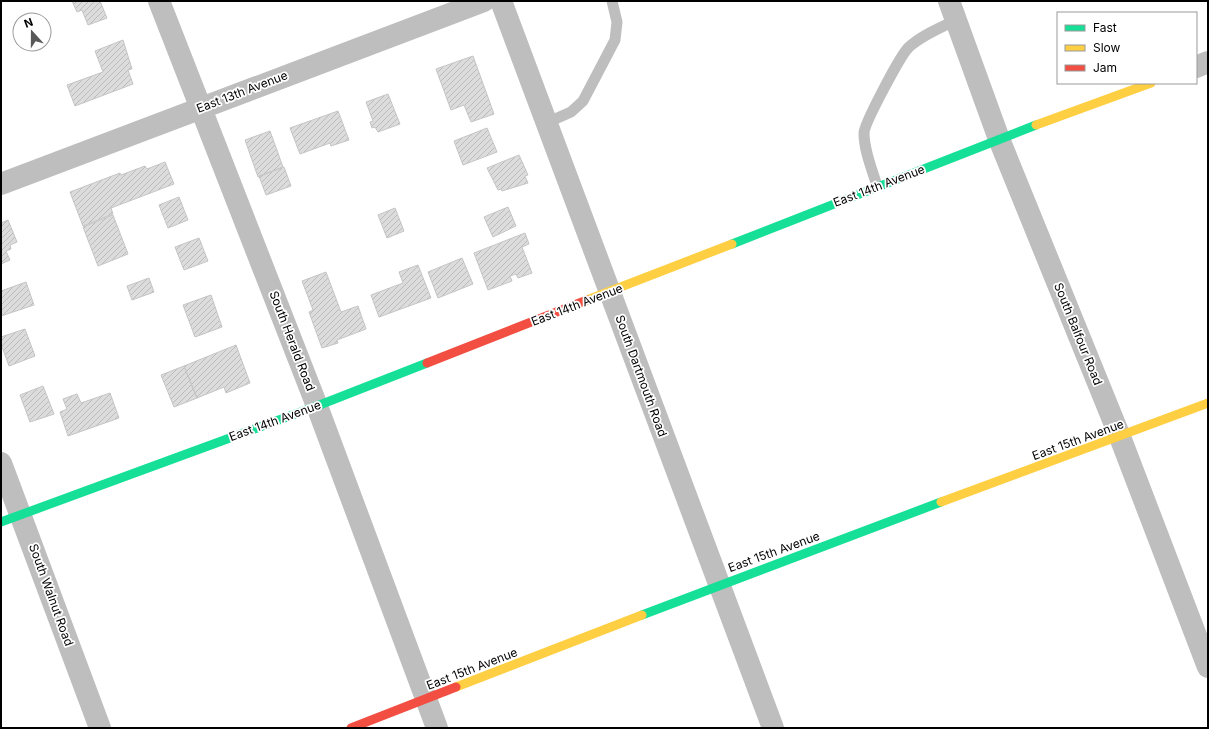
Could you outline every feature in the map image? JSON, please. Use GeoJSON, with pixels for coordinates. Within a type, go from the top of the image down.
{"type":"FeatureCollection","features":[{"type":"Feature","properties":{"kind":"street","name":"South Herald Road"},"geometry":{"type":"LineString","coordinates":[[159,1],[318,406],[437,728]]}},
{"type":"Feature","properties":{"kind":"street","name":"East 13th Avenue"},"geometry":{"type":"LineString","coordinates":[[1,184],[484,1]]}},
{"type":"Feature","properties":{"kind":"street","name":"South Dartmouth Road"},"geometry":{"type":"LineString","coordinates":[[500,1],[773,728]]}},
{"type":"Feature","properties":{"kind":"street","name":"South Balfour Road"},"geometry":{"type":"LineString","coordinates":[[953,11],[999,139],[1120,437],[1208,667]]}},
{"type":"Feature","properties":{"kind":"street"},"geometry":{"type":"LineString","coordinates":[[1197,67],[1208,62]]}},
{"type":"Feature","properties":{"kind":"street","name":"East 14th Avenue"},"geometry":{"type":"LineString","coordinates":[[11,518],[318,406],[877,186],[1148,84]]}},
{"type":"Feature","properties":{"kind":"street","name":"East 15th Avenue"},"geometry":{"type":"LineString","coordinates":[[351,728],[719,586],[1208,403]]}},
{"type":"Feature","properties":{"kind":"street","name":"South Walnut Road"},"geometry":{"type":"LineString","coordinates":[[1,463],[11,518],[100,728]]}},
{"type":"Feature","properties":{"kind":"lane"},"geometry":{"type":"LineString","coordinates":[[546,123],[571,112],[583,101],[615,40],[617,22],[612,1]]}},
{"type":"Feature","properties":{"kind":"lane"},"geometry":{"type":"LineString","coordinates":[[877,186],[865,145],[864,131],[870,116],[907,48],[953,11]]}},
{"type":"Feature","properties":{"kind":"building"},"geometry":{"type":"Polygon","coordinates":[[[72,1],[100,1],[107,18],[88,25],[82,10],[77,12],[72,1]]]}},
{"type":"Feature","properties":{"kind":"building"},"geometry":{"type":"Polygon","coordinates":[[[123,40],[132,69],[128,70],[133,84],[75,106],[67,85],[103,72],[95,51],[123,40]]]}},
{"type":"Feature","properties":{"kind":"building"},"geometry":{"type":"Polygon","coordinates":[[[473,56],[494,114],[471,122],[464,105],[451,110],[436,69],[473,56]]]}},
{"type":"Feature","properties":{"kind":"building"},"geometry":{"type":"Polygon","coordinates":[[[388,94],[400,124],[378,132],[375,127],[372,128],[370,122],[373,121],[366,102],[388,94]]]}},
{"type":"Feature","properties":{"kind":"building"},"geometry":{"type":"Polygon","coordinates":[[[338,111],[349,140],[331,146],[330,143],[300,154],[290,128],[338,111]]]}},
{"type":"Feature","properties":{"kind":"building"},"geometry":{"type":"Polygon","coordinates":[[[487,128],[497,152],[463,165],[454,141],[487,128]]]}},
{"type":"Feature","properties":{"kind":"building"},"geometry":{"type":"Polygon","coordinates":[[[270,131],[283,167],[258,177],[245,140],[270,131]]]}},
{"type":"Feature","properties":{"kind":"building"},"geometry":{"type":"Polygon","coordinates":[[[519,155],[528,175],[525,176],[528,183],[502,191],[501,189],[498,190],[487,168],[519,155]]]}},
{"type":"Feature","properties":{"kind":"building"},"geometry":{"type":"Polygon","coordinates":[[[165,162],[174,184],[111,208],[113,214],[83,226],[70,192],[120,173],[121,175],[145,166],[147,169],[165,162]]]}},
{"type":"Feature","properties":{"kind":"building"},"geometry":{"type":"Polygon","coordinates":[[[284,167],[291,186],[266,195],[259,176],[284,167]]]}},
{"type":"Feature","properties":{"kind":"building"},"geometry":{"type":"Polygon","coordinates":[[[179,197],[188,220],[168,228],[159,205],[179,197]]]}},
{"type":"Feature","properties":{"kind":"building"},"geometry":{"type":"Polygon","coordinates":[[[508,207],[516,226],[493,237],[484,217],[508,207]]]}},
{"type":"Feature","properties":{"kind":"building"},"geometry":{"type":"Polygon","coordinates":[[[395,208],[404,231],[387,238],[378,215],[395,208]]]}},
{"type":"Feature","properties":{"kind":"building"},"geometry":{"type":"Polygon","coordinates":[[[113,215],[128,254],[98,266],[83,227],[113,215]]]}},
{"type":"Feature","properties":{"kind":"building"},"geometry":{"type":"Polygon","coordinates":[[[8,220],[17,242],[10,245],[11,249],[6,251],[10,260],[1,264],[1,223],[8,220]]]}},
{"type":"Feature","properties":{"kind":"building"},"geometry":{"type":"Polygon","coordinates":[[[525,233],[529,244],[522,247],[532,273],[518,278],[516,274],[510,276],[512,281],[488,290],[474,253],[525,233]]]}},
{"type":"Feature","properties":{"kind":"building"},"geometry":{"type":"Polygon","coordinates":[[[199,238],[208,261],[184,270],[175,247],[199,238]]]}},
{"type":"Feature","properties":{"kind":"building"},"geometry":{"type":"Polygon","coordinates":[[[462,258],[473,284],[438,298],[428,272],[462,258]]]}},
{"type":"Feature","properties":{"kind":"building"},"geometry":{"type":"Polygon","coordinates":[[[418,265],[431,298],[379,317],[371,295],[403,283],[399,272],[418,265]]]}},
{"type":"Feature","properties":{"kind":"building"},"geometry":{"type":"Polygon","coordinates":[[[326,272],[341,312],[358,306],[366,329],[337,340],[338,343],[322,348],[309,312],[313,310],[302,281],[326,272]]]}},
{"type":"Feature","properties":{"kind":"building"},"geometry":{"type":"Polygon","coordinates":[[[149,278],[154,292],[132,300],[127,286],[149,278]]]}},
{"type":"Feature","properties":{"kind":"building"},"geometry":{"type":"Polygon","coordinates":[[[26,282],[34,305],[1,316],[1,291],[26,282]]]}},
{"type":"Feature","properties":{"kind":"building"},"geometry":{"type":"Polygon","coordinates":[[[211,295],[222,327],[195,337],[183,305],[211,295]]]}},
{"type":"Feature","properties":{"kind":"building"},"geometry":{"type":"Polygon","coordinates":[[[25,329],[35,356],[9,366],[1,344],[1,337],[25,329]]]}},
{"type":"Feature","properties":{"kind":"building"},"geometry":{"type":"Polygon","coordinates":[[[236,345],[250,383],[226,393],[224,387],[197,398],[184,366],[236,345]]]}},
{"type":"Feature","properties":{"kind":"building"},"geometry":{"type":"Polygon","coordinates":[[[184,366],[197,398],[174,407],[161,375],[184,366]]]}},
{"type":"Feature","properties":{"kind":"building"},"geometry":{"type":"Polygon","coordinates":[[[43,386],[54,414],[30,422],[20,395],[43,386]]]}},
{"type":"Feature","properties":{"kind":"building"},"geometry":{"type":"Polygon","coordinates":[[[110,393],[119,418],[68,436],[60,412],[67,409],[63,399],[77,394],[81,403],[110,393]]]}},
{"type":"Feature","properties":{"kind":"traffic: fast"},"geometry":{"type":"LineString","coordinates":[[732,244],[1036,125]]}},
{"type":"Feature","properties":{"kind":"traffic: fast"},"geometry":{"type":"LineString","coordinates":[[1,522],[317,406],[427,363]]}},
{"type":"Feature","properties":{"kind":"traffic: fast"},"geometry":{"type":"LineString","coordinates":[[642,615],[941,502]]}},
{"type":"Feature","properties":{"kind":"traffic: slow"},"geometry":{"type":"LineString","coordinates":[[1036,125],[1148,84]]}},
{"type":"Feature","properties":{"kind":"traffic: slow"},"geometry":{"type":"LineString","coordinates":[[587,300],[732,244]]}},
{"type":"Feature","properties":{"kind":"traffic: slow"},"geometry":{"type":"LineString","coordinates":[[941,502],[1208,403]]}},
{"type":"Feature","properties":{"kind":"traffic: slow"},"geometry":{"type":"LineString","coordinates":[[456,687],[642,615]]}},
{"type":"Feature","properties":{"kind":"traffic: jam"},"geometry":{"type":"LineString","coordinates":[[427,363],[587,300]]}},
{"type":"Feature","properties":{"kind":"traffic: jam"},"geometry":{"type":"LineString","coordinates":[[351,728],[456,687]]}}]}
